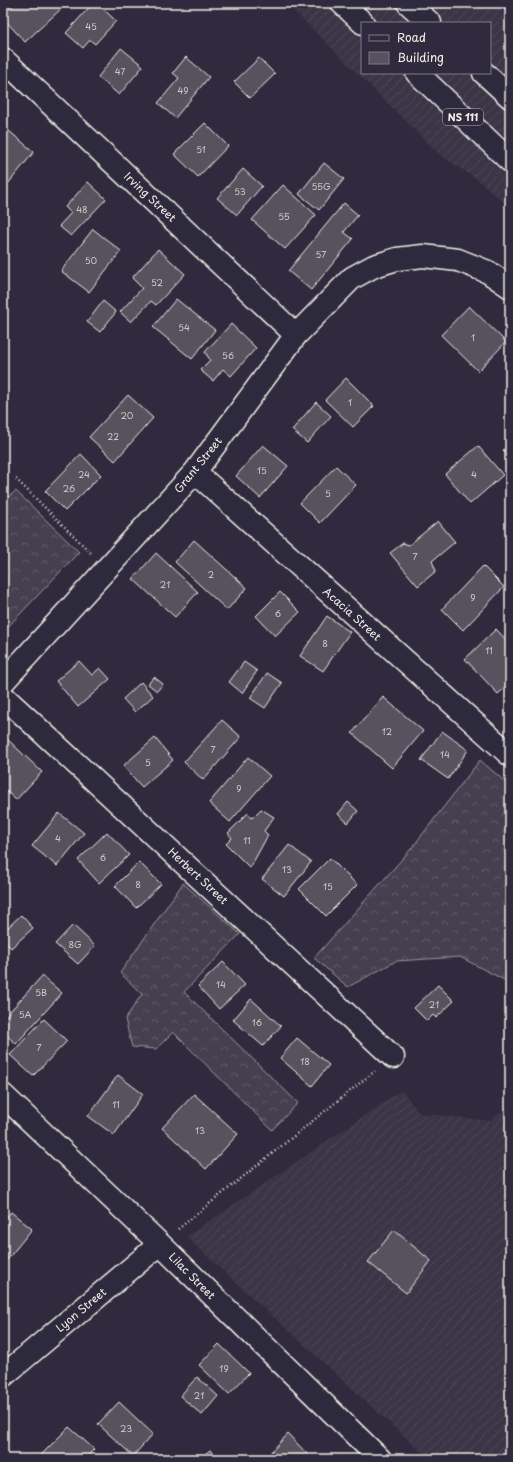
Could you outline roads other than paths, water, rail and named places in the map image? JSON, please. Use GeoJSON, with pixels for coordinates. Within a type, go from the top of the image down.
{"type":"FeatureCollection","features":[{"type":"Feature","properties":{"kind":"main road"},"geometry":{"type":"LineString","coordinates":[[342,3],[362,22]]}},
{"type":"Feature","properties":{"kind":"main road"},"geometry":{"type":"LineString","coordinates":[[408,3],[429,22]]}},
{"type":"Feature","properties":{"kind":"main road","name":"Irving Street"},"geometry":{"type":"LineString","coordinates":[[3,59],[296,335]]}},
{"type":"Feature","properties":{"kind":"main road","name":"NS 111"},"geometry":{"type":"LineString","coordinates":[[418,74],[510,161]]}},
{"type":"Feature","properties":{"kind":"main road"},"geometry":{"type":"LineString","coordinates":[[485,74],[510,97]]}},
{"type":"Feature","properties":{"kind":"main road","name":"Grant Street"},"geometry":{"type":"LineString","coordinates":[[3,682],[195,472],[296,335],[352,278],[374,266],[397,259],[423,256],[458,260],[488,272],[510,287]]}},
{"type":"Feature","properties":{"kind":"main road","name":"Acacia Street"},"geometry":{"type":"LineString","coordinates":[[195,472],[510,755]]}},
{"type":"Feature","properties":{"kind":"main road","name":"Herbert Street"},"geometry":{"type":"LineString","coordinates":[[3,696],[392,1057]]}},
{"type":"Feature","properties":{"kind":"main road","name":"Lilac Street"},"geometry":{"type":"LineString","coordinates":[[3,1095],[160,1244],[380,1459]]}},
{"type":"Feature","properties":{"kind":"main road","name":"Lyon Street"},"geometry":{"type":"LineString","coordinates":[[3,1376],[160,1244]]}}]}
